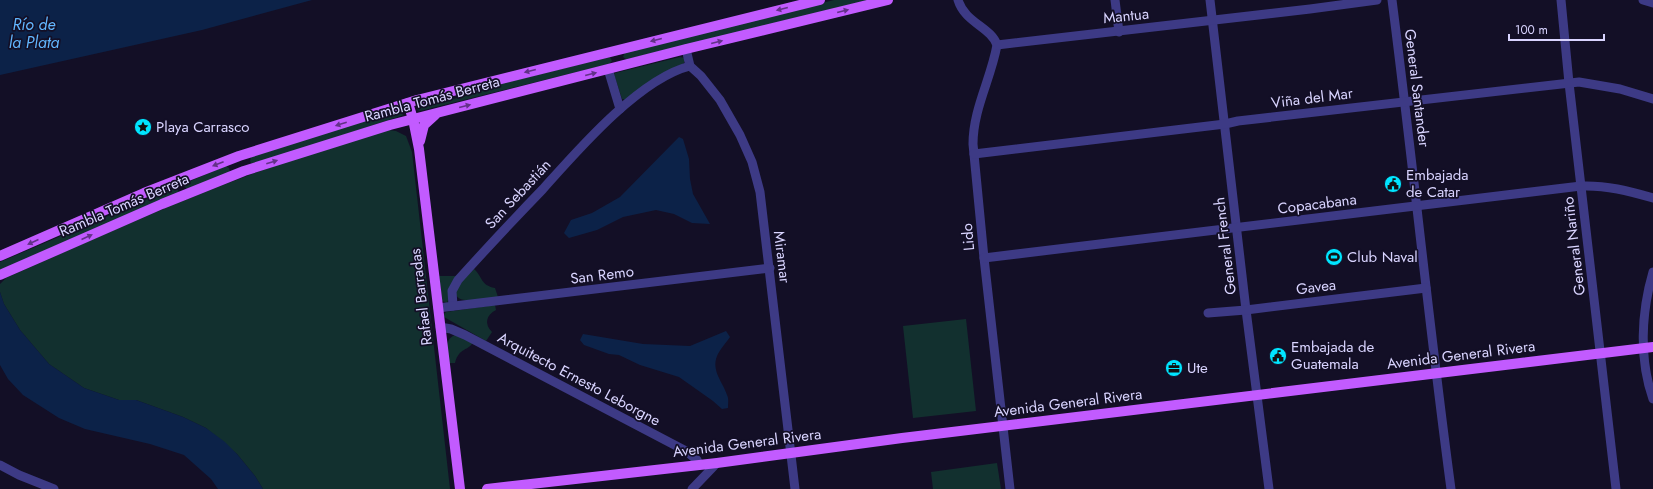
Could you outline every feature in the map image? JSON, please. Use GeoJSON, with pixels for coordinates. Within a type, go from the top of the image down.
{"type":"FeatureCollection","features":[{"type":"Feature","properties":{"kind":"main road","name":"Rambla Tomás Berreta"},"geometry":{"type":"LineString","coordinates":[[0,256],[144,193],[239,156],[408,103],[487,82],[820,0]]}},
{"type":"Feature","properties":{"kind":"main road","name":"Rambla Tomás Berreta"},"geometry":{"type":"LineString","coordinates":[[0,275],[184,195],[244,171],[390,125],[686,49],[888,0]]}},
{"type":"Feature","properties":{"kind":"main road"},"geometry":{"type":"LineString","coordinates":[[616,50],[619,66]]}},
{"type":"Feature","properties":{"kind":"main road"},"geometry":{"type":"LineString","coordinates":[[413,119],[414,112],[418,106],[466,93],[487,82]]}},
{"type":"Feature","properties":{"kind":"main road","name":"Rafael Barradas"},"geometry":{"type":"LineString","coordinates":[[408,103],[419,149],[460,489]]}},
{"type":"Feature","properties":{"kind":"main road"},"geometry":{"type":"LineString","coordinates":[[419,149],[424,125],[429,119],[439,112]]}},
{"type":"Feature","properties":{"kind":"main road"},"geometry":{"type":"LineString","coordinates":[[390,125],[409,130],[419,149]]}},
{"type":"Feature","properties":{"kind":"main road"},"geometry":{"type":"LineString","coordinates":[[239,156],[244,171]]}},
{"type":"Feature","properties":{"kind":"main road"},"geometry":{"type":"LineString","coordinates":[[177,180],[184,195]]}},
{"type":"Feature","properties":{"kind":"main road","name":"Avenida General Rivera"},"geometry":{"type":"LineString","coordinates":[[487,489],[1648,348]]}},
{"type":"Feature","properties":{"kind":"street"},"geometry":{"type":"LineString","coordinates":[[958,0],[965,14],[988,34],[997,45]]}},
{"type":"Feature","properties":{"kind":"street"},"geometry":{"type":"LineString","coordinates":[[1114,0],[1119,32]]}},
{"type":"Feature","properties":{"kind":"street","name":"General French"},"geometry":{"type":"LineString","coordinates":[[1210,0],[1246,310],[1269,489]]}},
{"type":"Feature","properties":{"kind":"street","name":"Mantua"},"geometry":{"type":"LineString","coordinates":[[997,45],[1119,32],[1377,0]]}},
{"type":"Feature","properties":{"kind":"street","name":"General Santander"},"geometry":{"type":"LineString","coordinates":[[1392,0],[1418,207],[1436,373],[1452,489]]}},
{"type":"Feature","properties":{"kind":"street","name":"General Nariño"},"geometry":{"type":"LineString","coordinates":[[1561,0],[1569,83],[1616,489]]}},
{"type":"Feature","properties":{"kind":"street"},"geometry":{"type":"LineString","coordinates":[[1643,0],[1653,3]]}},
{"type":"Feature","properties":{"kind":"street","name":"Lido"},"geometry":{"type":"LineString","coordinates":[[997,45],[980,103],[975,126],[974,154],[1010,489]]}},
{"type":"Feature","properties":{"kind":"street"},"geometry":{"type":"LineString","coordinates":[[686,49],[690,66]]}},
{"type":"Feature","properties":{"kind":"street","name":"San Sebastián"},"geometry":{"type":"LineString","coordinates":[[453,306],[452,291],[458,280],[580,148],[620,109],[667,75],[690,66]]}},
{"type":"Feature","properties":{"kind":"street","name":"Miramar"},"geometry":{"type":"LineString","coordinates":[[690,66],[701,76],[720,100],[745,145],[752,162],[760,192],[795,489]]}},
{"type":"Feature","properties":{"kind":"street"},"geometry":{"type":"LineString","coordinates":[[608,69],[620,109]]}},
{"type":"Feature","properties":{"kind":"street","name":"Viña del Mar"},"geometry":{"type":"LineString","coordinates":[[974,154],[1225,124],[1238,121],[1579,82],[1604,86],[1653,98]]}},
{"type":"Feature","properties":{"kind":"street","name":"Copacabana"},"geometry":{"type":"LineString","coordinates":[[984,258],[1418,207],[1581,186],[1595,186],[1626,190],[1653,198]]}},
{"type":"Feature","properties":{"kind":"street","name":"San Remo"},"geometry":{"type":"LineString","coordinates":[[438,308],[770,268]]}},
{"type":"Feature","properties":{"kind":"street"},"geometry":{"type":"LineString","coordinates":[[1653,272],[1646,302],[1648,348],[1644,366],[1653,399]]}},
{"type":"Feature","properties":{"kind":"street","name":"Gavea"},"geometry":{"type":"LineString","coordinates":[[1208,313],[1246,310],[1426,288]]}},
{"type":"Feature","properties":{"kind":"street","name":"Arquitecto Ernesto Leborgne"},"geometry":{"type":"LineString","coordinates":[[440,327],[451,329],[465,335],[686,451],[697,460],[699,464]]}},
{"type":"Feature","properties":{"kind":"street"},"geometry":{"type":"LineString","coordinates":[[692,489],[717,462]]}},
{"type":"Feature","properties":{"kind":"street"},"geometry":{"type":"LineString","coordinates":[[0,465],[54,489]]}},
{"type":"Feature","properties":{"kind":"green space"},"geometry":{"type":"Polygon","coordinates":[[[834,0],[868,0],[628,59],[623,57],[625,52],[834,0]]]}},
{"type":"Feature","properties":{"kind":"green space"},"geometry":{"type":"Polygon","coordinates":[[[610,57],[612,61],[609,64],[420,111],[417,110],[419,107],[470,95],[496,85],[610,57]]]}},
{"type":"Feature","properties":{"kind":"green space"},"geometry":{"type":"Polygon","coordinates":[[[680,57],[685,58],[684,63],[658,77],[626,100],[622,99],[614,74],[615,73],[680,57]]]}},
{"type":"Feature","properties":{"kind":"green space"},"geometry":{"type":"Polygon","coordinates":[[[389,112],[398,112],[404,115],[255,164],[251,163],[250,161],[251,157],[389,112]]]}},
{"type":"Feature","properties":{"kind":"green space"},"geometry":{"type":"Polygon","coordinates":[[[388,130],[396,131],[406,136],[412,152],[450,489],[263,489],[255,476],[237,454],[206,428],[183,417],[136,400],[119,400],[84,388],[49,364],[20,330],[4,304],[0,292],[0,284],[6,278],[190,198],[285,162],[388,130]]]}},
{"type":"Feature","properties":{"kind":"green space"},"geometry":{"type":"Polygon","coordinates":[[[226,166],[229,168],[230,172],[187,189],[184,186],[188,182],[226,166]]]}},
{"type":"Feature","properties":{"kind":"green space"},"geometry":{"type":"Polygon","coordinates":[[[176,187],[179,192],[0,270],[0,262],[176,187]]]}},
{"type":"Feature","properties":{"kind":"green space"},"geometry":{"type":"Polygon","coordinates":[[[474,269],[484,283],[495,288],[498,297],[479,300],[464,300],[459,298],[456,294],[458,285],[474,269]]]}},
{"type":"Feature","properties":{"kind":"green space"},"geometry":{"type":"Polygon","coordinates":[[[439,276],[457,276],[447,303],[442,301],[439,276]]]}},
{"type":"Feature","properties":{"kind":"green space"},"geometry":{"type":"Polygon","coordinates":[[[495,305],[496,310],[490,314],[487,320],[489,329],[492,332],[486,341],[444,317],[446,312],[495,305]]]}},
{"type":"Feature","properties":{"kind":"green space"},"geometry":{"type":"Polygon","coordinates":[[[966,319],[976,411],[913,418],[903,326],[966,319]]]}},
{"type":"Feature","properties":{"kind":"green space"},"geometry":{"type":"Polygon","coordinates":[[[455,335],[473,342],[459,354],[455,363],[449,363],[447,347],[451,337],[455,335]]]}},
{"type":"Feature","properties":{"kind":"green space"},"geometry":{"type":"Polygon","coordinates":[[[997,463],[1001,489],[933,489],[931,472],[997,463]]]}},
{"type":"Feature","properties":{"kind":"water","name":"Río de la Plata"},"geometry":{"type":"Polygon","coordinates":[[[0,0],[312,0],[202,30],[0,75],[0,0]]]}},
{"type":"Feature","properties":{"kind":"water"},"geometry":{"type":"Polygon","coordinates":[[[679,137],[683,139],[689,159],[690,179],[693,194],[710,224],[692,223],[674,214],[656,210],[623,217],[597,230],[569,238],[564,233],[571,220],[592,213],[620,197],[679,137]]]}},
{"type":"Feature","properties":{"kind":"water"},"geometry":{"type":"Polygon","coordinates":[[[0,292],[4,304],[20,330],[49,364],[84,388],[119,400],[136,400],[183,417],[206,428],[225,442],[237,454],[255,476],[263,489],[218,489],[211,479],[184,455],[150,444],[85,429],[59,418],[23,395],[8,379],[0,365],[0,292]]]}},
{"type":"Feature","properties":{"kind":"water"},"geometry":{"type":"Polygon","coordinates":[[[726,331],[730,337],[718,353],[715,367],[728,398],[728,408],[722,409],[679,377],[640,365],[619,355],[609,354],[584,345],[580,340],[583,334],[643,344],[690,346],[726,331]]]}},
{"type":"Feature","properties":{"kind":"place","name":"Playa Carrasco"},"geometry":{"type":"Point","coordinates":[143,127]}},
{"type":"Feature","properties":{"kind":"place","name":"Embajada de Catar"},"geometry":{"type":"Point","coordinates":[1393,184]}},
{"type":"Feature","properties":{"kind":"place","name":"Club Naval"},"geometry":{"type":"Point","coordinates":[1334,257]}},
{"type":"Feature","properties":{"kind":"place","name":"Embajada de Guatemala"},"geometry":{"type":"Point","coordinates":[1278,356]}},
{"type":"Feature","properties":{"kind":"place","name":"Ute"},"geometry":{"type":"Point","coordinates":[1174,368]}}]}
